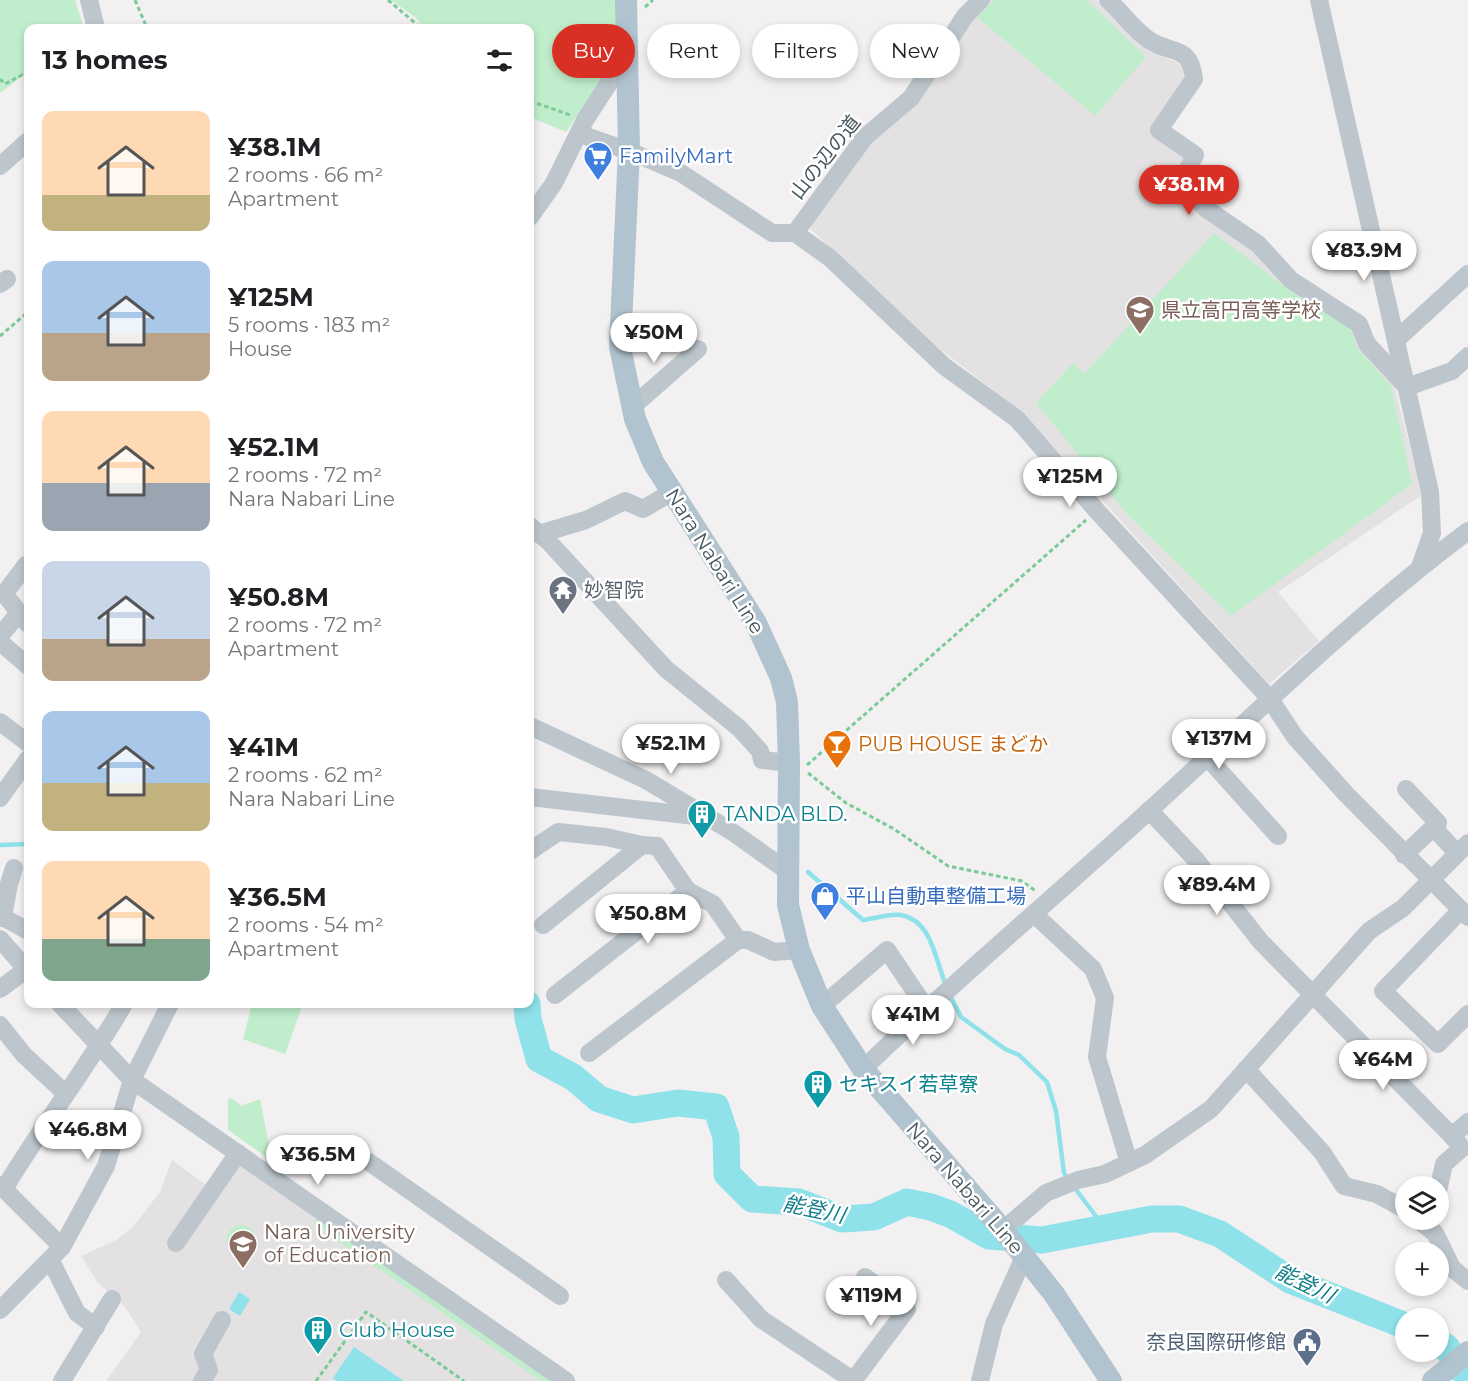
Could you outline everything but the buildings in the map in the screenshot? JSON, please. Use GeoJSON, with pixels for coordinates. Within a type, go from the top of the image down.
{"type":"FeatureCollection","features":[{"type":"Feature","properties":{"kind":"main road","name":"Nara Nabari Line"},"geometry":{"type":"LineString","coordinates":[[626,0],[626,24]]}},
{"type":"Feature","properties":{"kind":"main road","name":"Nara Nabari Line"},"geometry":{"type":"LineString","coordinates":[[627,78],[629,151],[620,347],[632,407],[653,462],[756,623],[781,678],[787,702],[796,766],[786,870],[788,905],[798,950],[822,1006],[863,1069],[1003,1230],[1054,1294],[1111,1381]]}},
{"type":"Feature","properties":{"kind":"main road"},"geometry":{"type":"LineString","coordinates":[[1439,1377],[1468,1352]]}},
{"type":"Feature","properties":{"kind":"street"},"geometry":{"type":"LineString","coordinates":[[88,0],[95,24]]}},
{"type":"Feature","properties":{"kind":"street","name":"山の辺の道"},"geometry":{"type":"LineString","coordinates":[[795,233],[865,137],[911,98],[965,16],[981,0]]}},
{"type":"Feature","properties":{"kind":"street"},"geometry":{"type":"LineString","coordinates":[[1108,0],[1150,40],[1178,50],[1192,64],[1194,79],[1159,130],[1195,155],[1183,180],[1205,208],[1258,244],[1291,280],[1359,324],[1367,344],[1407,387]]}},
{"type":"Feature","properties":{"kind":"street"},"geometry":{"type":"LineString","coordinates":[[1320,0],[1430,492],[1431,533],[1420,567]]}},
{"type":"Feature","properties":{"kind":"street"},"geometry":{"type":"LineString","coordinates":[[534,211],[554,183],[583,127],[613,78]]}},
{"type":"Feature","properties":{"kind":"street"},"geometry":{"type":"LineString","coordinates":[[583,127],[629,151],[681,173],[772,233],[795,233],[830,258],[944,366],[1017,419],[1097,511],[1270,699],[1295,737],[1404,855],[1465,913],[1383,991],[1438,1044],[1468,1014]]}},
{"type":"Feature","properties":{"kind":"street"},"geometry":{"type":"LineString","coordinates":[[0,166],[24,145]]}},
{"type":"Feature","properties":{"kind":"street"},"geometry":{"type":"LineString","coordinates":[[1396,340],[1468,274]]}},
{"type":"Feature","properties":{"kind":"street"},"geometry":{"type":"LineString","coordinates":[[632,407],[698,349]]}},
{"type":"Feature","properties":{"kind":"street"},"geometry":{"type":"LineString","coordinates":[[1407,387],[1452,370],[1468,356]]}},
{"type":"Feature","properties":{"kind":"street"},"geometry":{"type":"LineString","coordinates":[[534,530],[586,520],[625,501],[643,509],[672,492]]}},
{"type":"Feature","properties":{"kind":"street"},"geometry":{"type":"LineString","coordinates":[[534,530],[606,602],[666,669],[739,728],[760,751],[762,760],[796,766]]}},
{"type":"Feature","properties":{"kind":"street"},"geometry":{"type":"LineString","coordinates":[[863,1069],[939,997],[1034,914],[1270,699],[1420,567],[1468,531]]}},
{"type":"Feature","properties":{"kind":"street"},"geometry":{"type":"LineString","coordinates":[[0,636],[23,619],[17,606],[4,594],[24,568]]}},
{"type":"Feature","properties":{"kind":"street"},"geometry":{"type":"LineString","coordinates":[[0,642],[24,658]]}},
{"type":"Feature","properties":{"kind":"street"},"geometry":{"type":"LineString","coordinates":[[0,722],[24,740]]}},
{"type":"Feature","properties":{"kind":"street"},"geometry":{"type":"LineString","coordinates":[[534,728],[646,780],[731,831],[786,870]]}},
{"type":"Feature","properties":{"kind":"street"},"geometry":{"type":"LineString","coordinates":[[1207,757],[1278,836]]}},
{"type":"Feature","properties":{"kind":"street"},"geometry":{"type":"LineString","coordinates":[[0,798],[24,765]]}},
{"type":"Feature","properties":{"kind":"street"},"geometry":{"type":"LineString","coordinates":[[1404,855],[1438,822],[1406,789]]}},
{"type":"Feature","properties":{"kind":"street"},"geometry":{"type":"LineString","coordinates":[[534,797],[706,818]]}},
{"type":"Feature","properties":{"kind":"street"},"geometry":{"type":"LineString","coordinates":[[1149,810],[1197,861],[1261,942],[1462,1148],[1444,1164],[1441,1176]]}},
{"type":"Feature","properties":{"kind":"street"},"geometry":{"type":"LineString","coordinates":[[1003,1230],[1046,1193],[1070,1182],[1105,1174],[1145,1155],[1211,1108],[1369,931],[1402,908],[1463,848],[1433,827]]}},
{"type":"Feature","properties":{"kind":"street"},"geometry":{"type":"LineString","coordinates":[[534,848],[558,832],[657,846],[688,891],[713,904],[738,940]]}},
{"type":"Feature","properties":{"kind":"street"},"geometry":{"type":"LineString","coordinates":[[543,925],[642,845]]}},
{"type":"Feature","properties":{"kind":"street"},"geometry":{"type":"LineString","coordinates":[[15,868],[2,918],[24,929]]}},
{"type":"Feature","properties":{"kind":"street"},"geometry":{"type":"LineString","coordinates":[[555,995],[688,891]]}},
{"type":"Feature","properties":{"kind":"street"},"geometry":{"type":"LineString","coordinates":[[1034,914],[1093,969],[1105,998],[1097,1057],[1129,1163]]}},
{"type":"Feature","properties":{"kind":"street"},"geometry":{"type":"LineString","coordinates":[[0,939],[24,966]]}},
{"type":"Feature","properties":{"kind":"street"},"geometry":{"type":"LineString","coordinates":[[589,1053],[738,940],[748,940],[774,952],[798,950]]}},
{"type":"Feature","properties":{"kind":"street"},"geometry":{"type":"LineString","coordinates":[[822,1006],[887,950],[939,997]]}},
{"type":"Feature","properties":{"kind":"street"},"geometry":{"type":"LineString","coordinates":[[0,989],[24,973]]}},
{"type":"Feature","properties":{"kind":"street"},"geometry":{"type":"LineString","coordinates":[[64,1008],[132,1080],[566,1381]]}},
{"type":"Feature","properties":{"kind":"street"},"geometry":{"type":"LineString","coordinates":[[96,1327],[77,1314],[56,1254],[3,1193],[34,1138],[100,1046],[122,1008]]}},
{"type":"Feature","properties":{"kind":"street"},"geometry":{"type":"LineString","coordinates":[[0,1310],[56,1254],[106,1166],[132,1080],[168,1008]]}},
{"type":"Feature","properties":{"kind":"street"},"geometry":{"type":"LineString","coordinates":[[0,1025],[24,1055],[66,1094]]}},
{"type":"Feature","properties":{"kind":"street"},"geometry":{"type":"LineString","coordinates":[[1246,1069],[1322,1152],[1344,1186],[1377,1194],[1395,1204]]}},
{"type":"Feature","properties":{"kind":"street"},"geometry":{"type":"LineString","coordinates":[[1452,1136],[1468,1122]]}},
{"type":"Feature","properties":{"kind":"street"},"geometry":{"type":"LineString","coordinates":[[176,1244],[238,1153]]}},
{"type":"Feature","properties":{"kind":"street"},"geometry":{"type":"LineString","coordinates":[[369,1162],[560,1296]]}},
{"type":"Feature","properties":{"kind":"street"},"geometry":{"type":"LineString","coordinates":[[1431,1230],[1435,1233],[1452,1268],[1462,1279],[1468,1281]]}},
{"type":"Feature","properties":{"kind":"street"},"geometry":{"type":"LineString","coordinates":[[980,1381],[994,1324],[1022,1254]]}},
{"type":"Feature","properties":{"kind":"street"},"geometry":{"type":"LineString","coordinates":[[726,1280],[761,1319],[854,1381],[907,1309],[865,1277]]}},
{"type":"Feature","properties":{"kind":"street"},"geometry":{"type":"LineString","coordinates":[[62,1381],[112,1299]]}},
{"type":"Feature","properties":{"kind":"street"},"geometry":{"type":"LineString","coordinates":[[202,1381],[209,1370],[203,1354],[222,1320]]}},
{"type":"Feature","properties":{"kind":"path"},"geometry":{"type":"LineString","coordinates":[[135,0],[145,24]]}},
{"type":"Feature","properties":{"kind":"path"},"geometry":{"type":"LineString","coordinates":[[387,0],[416,24]]}},
{"type":"Feature","properties":{"kind":"path"},"geometry":{"type":"LineString","coordinates":[[0,79],[5,84],[22,75],[24,77]]}},
{"type":"Feature","properties":{"kind":"path"},"geometry":{"type":"LineString","coordinates":[[534,103],[583,127]]}},
{"type":"Feature","properties":{"kind":"path"},"geometry":{"type":"LineString","coordinates":[[0,336],[24,315]]}},
{"type":"Feature","properties":{"kind":"path"},"geometry":{"type":"LineString","coordinates":[[1048,901],[1022,881],[948,866],[894,829],[846,803],[796,766],[1097,511]]}},
{"type":"Feature","properties":{"kind":"path"},"geometry":{"type":"LineString","coordinates":[[316,1381],[366,1312],[464,1381]]}},
{"type":"Feature","properties":{"kind":"shaded area","name":"県立高円高等学校"},"geometry":{"type":"Polygon","coordinates":[[[987,0],[1097,0],[1148,51],[1177,62],[1183,69],[1185,82],[1153,133],[1187,159],[1178,181],[1352,324],[1394,384],[1422,495],[1278,592],[1319,641],[1269,684],[1022,412],[936,346],[806,225],[922,78],[960,78],[960,32],[987,0]]]}},
{"type":"Feature","properties":{"kind":"shaded area","name":"Nara University of Education"},"geometry":{"type":"Polygon","coordinates":[[[236,1157],[557,1381],[106,1381],[141,1332],[126,1308],[98,1283],[81,1256],[116,1240],[133,1227],[160,1192],[172,1160],[213,1190],[236,1157]]]}},
{"type":"Feature","properties":{"kind":"green space"},"geometry":{"type":"Polygon","coordinates":[[[0,0],[75,0],[83,24],[24,24],[24,75],[0,93],[0,0]]]}},
{"type":"Feature","properties":{"kind":"green space"},"geometry":{"type":"Polygon","coordinates":[[[391,0],[616,0],[617,24],[552,24],[552,78],[602,78],[566,132],[534,119],[534,24],[421,24],[391,0]]]}},
{"type":"Feature","properties":{"kind":"green space"},"geometry":{"type":"Polygon","coordinates":[[[995,0],[1087,0],[1146,57],[1095,116],[977,17],[995,0]]]}},
{"type":"Feature","properties":{"kind":"green space"},"geometry":{"type":"Polygon","coordinates":[[[1214,233],[1289,290],[1350,328],[1357,348],[1391,386],[1412,484],[1231,616],[1126,513],[1036,403],[1073,363],[1085,373],[1214,233]]]}},
{"type":"Feature","properties":{"kind":"green space"},"geometry":{"type":"Polygon","coordinates":[[[251,1008],[302,1008],[285,1054],[243,1039],[251,1008]]]}},
{"type":"Feature","properties":{"kind":"green space"},"geometry":{"type":"Polygon","coordinates":[[[228,1098],[241,1106],[260,1099],[272,1161],[228,1130],[228,1098]]]}},
{"type":"Feature","properties":{"kind":"green space"},"geometry":{"type":"Polygon","coordinates":[[[319,1215],[557,1381],[541,1381],[314,1224],[319,1215]]]}},
{"type":"Feature","properties":{"kind":"green space"},"geometry":{"type":"Polygon","coordinates":[[[241,1225],[251,1229],[255,1239],[251,1249],[241,1253],[231,1249],[227,1239],[231,1229],[241,1225]]]}},
{"type":"Feature","properties":{"kind":"water"},"geometry":{"type":"Polygon","coordinates":[[[239,1292],[250,1299],[240,1316],[229,1309],[239,1292]]]}},
{"type":"Feature","properties":{"kind":"water"},"geometry":{"type":"Polygon","coordinates":[[[354,1347],[404,1381],[337,1381],[333,1378],[354,1347]]]}},
{"type":"Feature","properties":{"kind":"waterway"},"geometry":{"type":"LineString","coordinates":[[0,845],[24,844]]}},
{"type":"Feature","properties":{"kind":"waterway"},"geometry":{"type":"LineString","coordinates":[[808,872],[863,920],[887,915],[901,915],[920,925],[931,943],[946,985]]}},
{"type":"Feature","properties":{"kind":"waterway"},"geometry":{"type":"LineString","coordinates":[[950,995],[961,1017],[1005,1049],[1019,1055],[1047,1082],[1056,1111],[1064,1173],[1069,1180]]}},
{"type":"Feature","properties":{"kind":"waterway","name":"能登川"},"geometry":{"type":"LineString","coordinates":[[527,1008],[539,1059],[573,1077],[599,1099],[633,1110],[678,1103],[716,1107],[726,1137],[727,1174],[752,1199],[799,1202],[842,1219],[874,1217],[907,1202],[950,1214],[989,1236],[1042,1240],[1152,1219],[1179,1219],[1220,1234],[1290,1280],[1395,1322]]}},
{"type":"Feature","properties":{"kind":"waterway"},"geometry":{"type":"LineString","coordinates":[[1074,1187],[1104,1227]]}},
{"type":"Feature","properties":{"kind":"waterway","name":"能登川"},"geometry":{"type":"LineString","coordinates":[[1449,1351],[1468,1378]]}},
{"type":"Feature","properties":{"kind":"place","name":"FamilyMart"},"geometry":{"type":"Point","coordinates":[598,182]}},
{"type":"Feature","properties":{"kind":"place","name":"県立高円高等学校"},"geometry":{"type":"Point","coordinates":[1140,336]}},
{"type":"Feature","properties":{"kind":"place","name":"妙智院"},"geometry":{"type":"Point","coordinates":[563,616]}},
{"type":"Feature","properties":{"kind":"place","name":"PUB HOUSE まどか"},"geometry":{"type":"Point","coordinates":[837,770]}},
{"type":"Feature","properties":{"kind":"place","name":"TANDA BLD."},"geometry":{"type":"Point","coordinates":[702,840]}},
{"type":"Feature","properties":{"kind":"place","name":"平山自動車整備工場"},"geometry":{"type":"Point","coordinates":[825,922]}},
{"type":"Feature","properties":{"kind":"place","name":"セキスイ若草寮"},"geometry":{"type":"Point","coordinates":[818,1110]}},
{"type":"Feature","properties":{"kind":"place","name":"Nara University of Education"},"geometry":{"type":"Point","coordinates":[243,1270]}},
{"type":"Feature","properties":{"kind":"place","name":"Club House"},"geometry":{"type":"Point","coordinates":[318,1356]}},
{"type":"Feature","properties":{"kind":"place","name":"奈良国際研修館"},"geometry":{"type":"Point","coordinates":[1307,1368]}}]}
